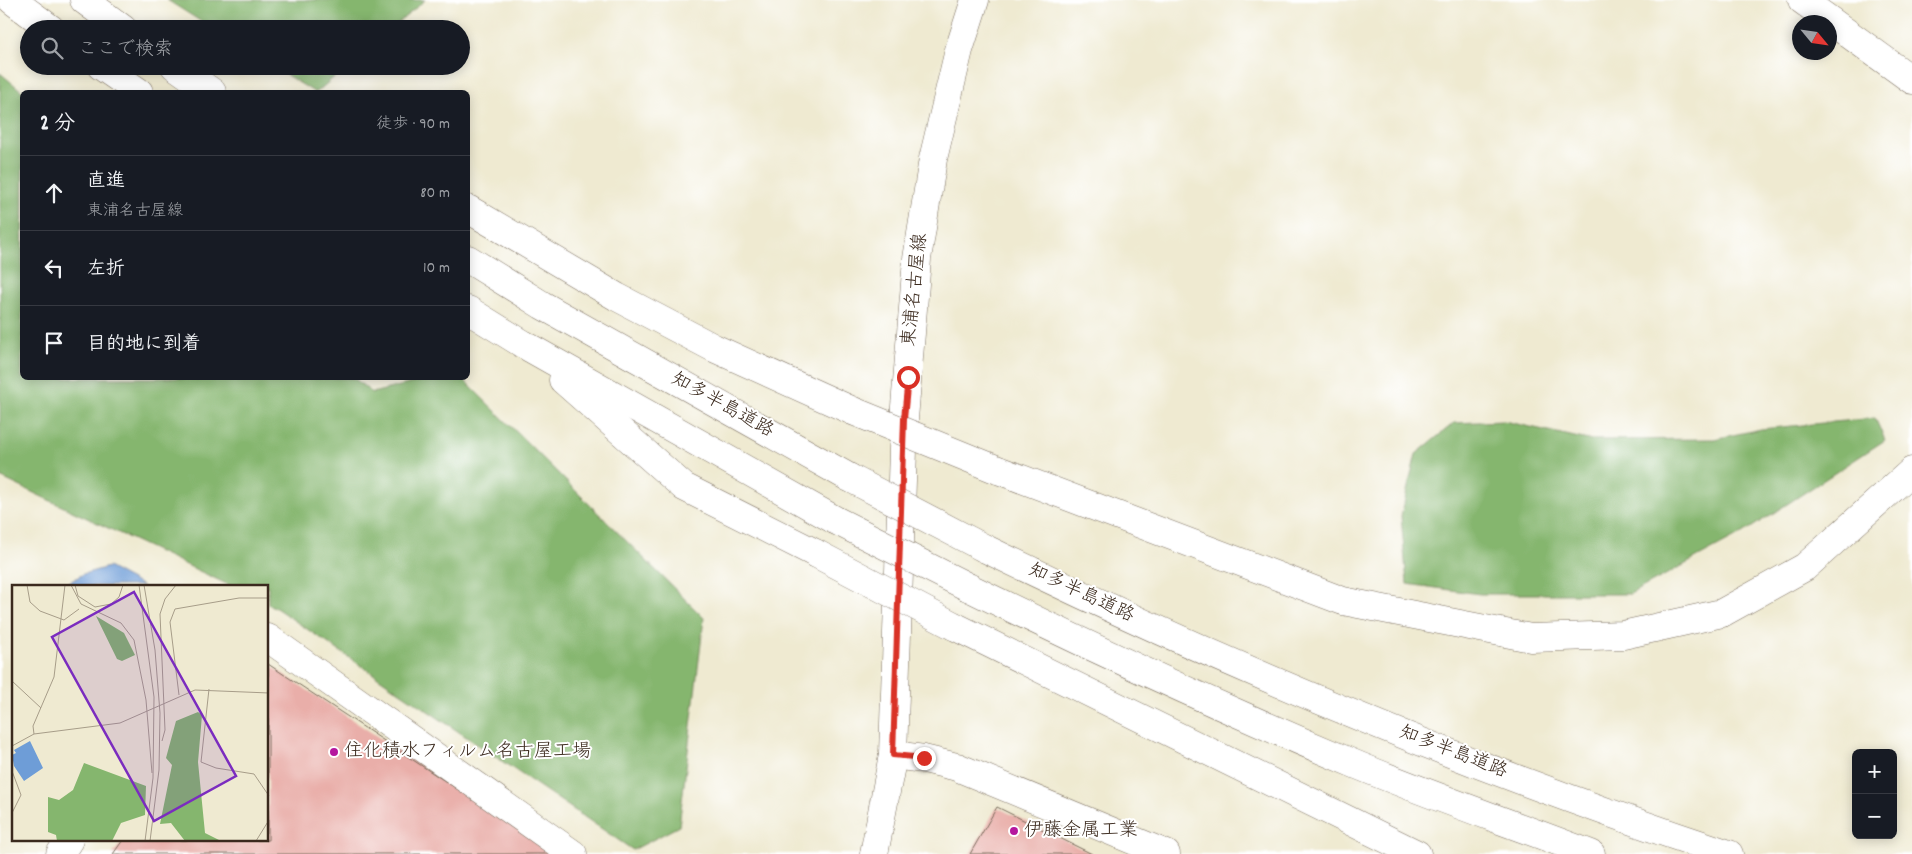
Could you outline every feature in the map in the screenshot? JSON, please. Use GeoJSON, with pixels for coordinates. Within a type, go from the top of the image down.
{"type":"FeatureCollection","features":[{"type":"Feature","properties":{"kind":"main road"},"geometry":{"type":"LineString","coordinates":[[12,0],[39,20]]}},
{"type":"Feature","properties":{"kind":"main road"},"geometry":{"type":"LineString","coordinates":[[84,0],[111,20]]}},
{"type":"Feature","properties":{"kind":"main road","name":"東浦名古屋線"},"geometry":{"type":"LineString","coordinates":[[874,854],[893,755],[904,419],[917,258],[933,159],[959,50],[975,0]]}},
{"type":"Feature","properties":{"kind":"main road"},"geometry":{"type":"LineString","coordinates":[[1802,0],[1912,80]]}},
{"type":"Feature","properties":{"kind":"main road"},"geometry":{"type":"LineString","coordinates":[[115,75],[136,90]]}},
{"type":"Feature","properties":{"kind":"main road"},"geometry":{"type":"LineString","coordinates":[[188,75],[209,90]]}},
{"type":"Feature","properties":{"kind":"main road"},"geometry":{"type":"LineString","coordinates":[[470,210],[617,297],[714,348],[853,411],[998,470],[1343,601],[1530,638],[1623,635],[1722,613],[1805,567],[1912,471]]}},
{"type":"Feature","properties":{"kind":"main road","name":"知多半島道路"},"geometry":{"type":"LineString","coordinates":[[470,260],[542,305],[850,478],[984,548],[1091,600],[1371,721],[1622,819],[1729,854]]}},
{"type":"Feature","properties":{"kind":"main road"},"geometry":{"type":"LineString","coordinates":[[470,311],[523,344],[835,520],[1081,642],[1342,758],[1591,854]]}},
{"type":"Feature","properties":{"kind":"main road"},"geometry":{"type":"LineString","coordinates":[[523,344],[684,486],[954,626],[1418,854]]}},
{"type":"Feature","properties":{"kind":"main road"},"geometry":{"type":"LineString","coordinates":[[269,639],[573,854]]}},
{"type":"Feature","properties":{"kind":"main road"},"geometry":{"type":"LineString","coordinates":[[893,755],[924,758],[957,767],[1166,854]]}},
{"type":"Feature","properties":{"kind":"main road"},"geometry":{"type":"LineString","coordinates":[[60,854],[68,842]]}},
{"type":"Feature","properties":{"kind":"green space"},"geometry":{"type":"Polygon","coordinates":[[[167,0],[425,0],[402,20],[199,20],[167,0]]]}},
{"type":"Feature","properties":{"kind":"green space"},"geometry":{"type":"Polygon","coordinates":[[[0,73],[21,90],[20,380],[356,380],[372,393],[424,380],[464,380],[704,618],[679,826],[633,850],[269,604],[269,585],[229,585],[0,477],[0,73]]]}},
{"type":"Feature","properties":{"kind":"green space"},"geometry":{"type":"Polygon","coordinates":[[[287,75],[337,75],[319,90],[311,90],[287,75]]]}},
{"type":"Feature","properties":{"kind":"green space"},"geometry":{"type":"Polygon","coordinates":[[[1875,418],[1885,440],[1743,533],[1630,594],[1480,594],[1407,584],[1401,516],[1416,454],[1454,423],[1504,421],[1588,440],[1714,439],[1761,429],[1875,418]]]}},
{"type":"Feature","properties":{"kind":"water"},"geometry":{"type":"Polygon","coordinates":[[[108,567],[141,585],[65,585],[83,574],[108,567]]]}},
{"type":"Feature","properties":{"kind":"building","name":"住化積水フィルム名古屋工場"},"geometry":{"type":"Polygon","coordinates":[[[269,665],[555,854],[113,854],[122,842],[269,842],[269,665]]]}},
{"type":"Feature","properties":{"kind":"building","name":"伊藤金属工業"},"geometry":{"type":"Polygon","coordinates":[[[997,807],[1092,854],[970,854],[997,807]]]}},
{"type":"Feature","properties":{"kind":"place","name":"住化積水フィルム名古屋工場"},"geometry":{"type":"Point","coordinates":[334,752]}},
{"type":"Feature","properties":{"kind":"place","name":"伊藤金属工業"},"geometry":{"type":"Point","coordinates":[1014,831]}},
{"type":"Feature","properties":{"kind":"route"},"geometry":{"type":"LineString","coordinates":[[908,377],[904,419],[893,755],[924,758]]}}]}
